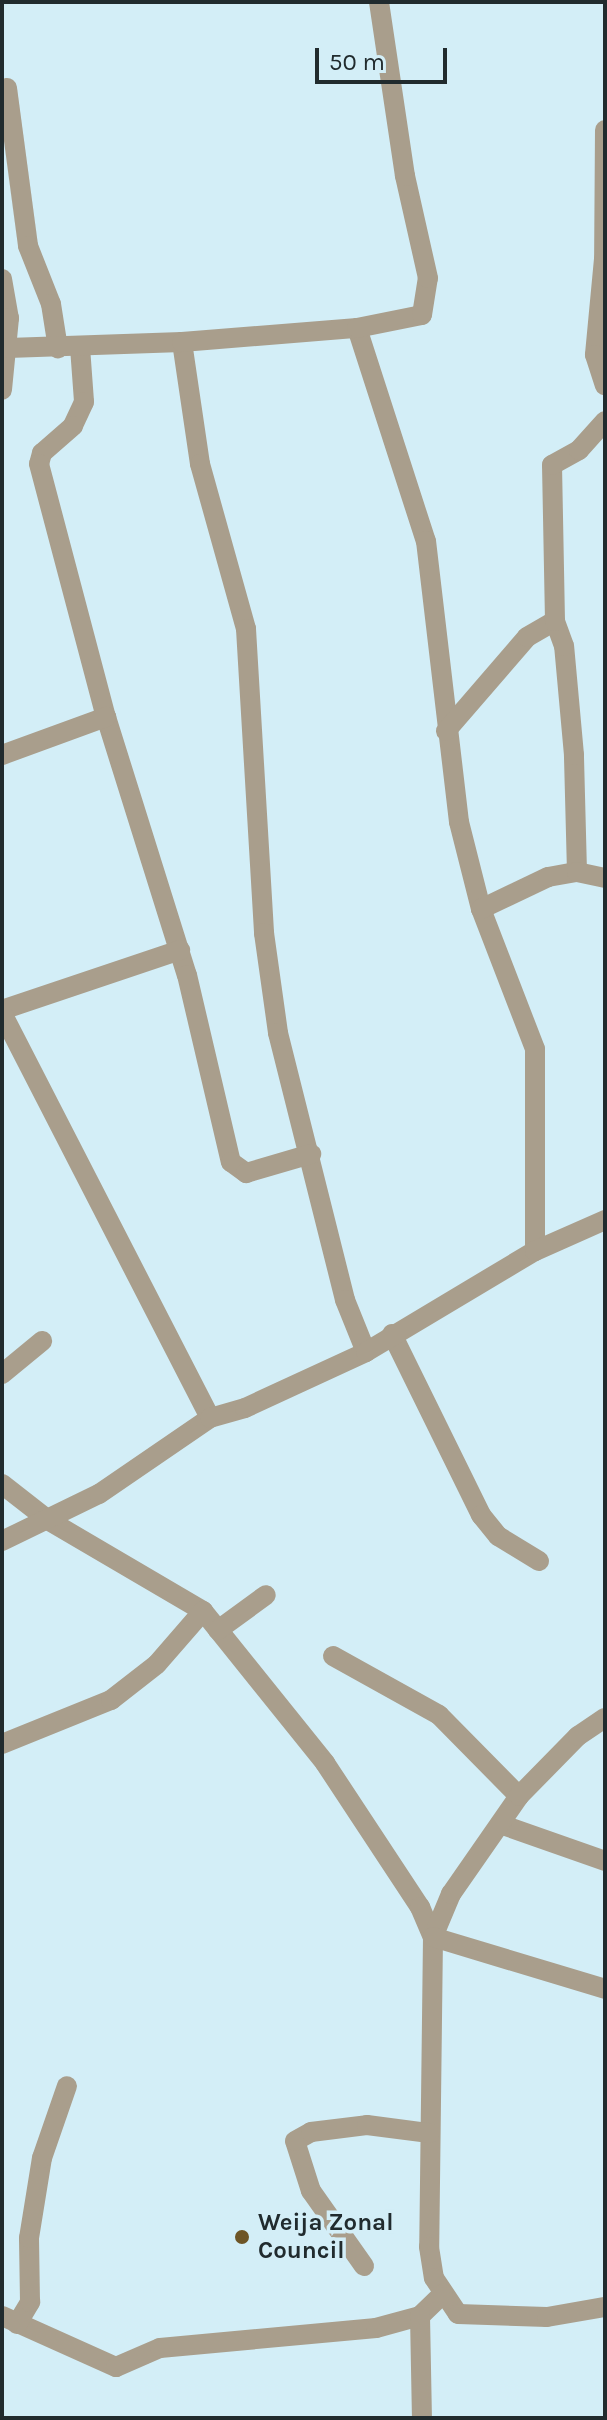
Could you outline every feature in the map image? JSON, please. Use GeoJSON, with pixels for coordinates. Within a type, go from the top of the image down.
{"type":"FeatureCollection","features":[{"type":"Feature","properties":{"kind":"street"},"geometry":{"type":"LineString","coordinates":[[8,348],[182,342],[357,328],[422,315],[428,278],[405,176],[379,2]]}},
{"type":"Feature","properties":{"kind":"street"},"geometry":{"type":"LineString","coordinates":[[7,88],[28,246],[51,304],[58,348]]}},
{"type":"Feature","properties":{"kind":"street"},"geometry":{"type":"LineString","coordinates":[[605,130],[604,259],[595,355],[605,385]]}},
{"type":"Feature","properties":{"kind":"street"},"geometry":{"type":"LineString","coordinates":[[2,279],[8,348],[2,390]]}},
{"type":"Feature","properties":{"kind":"street"},"geometry":{"type":"LineString","coordinates":[[357,328],[426,541],[459,822],[481,909],[535,1049],[535,1251]]}},
{"type":"Feature","properties":{"kind":"street"},"geometry":{"type":"LineString","coordinates":[[182,342],[200,464],[246,629],[264,933],[278,1033],[311,1154],[345,1300],[366,1352]]}},
{"type":"Feature","properties":{"kind":"street"},"geometry":{"type":"LineString","coordinates":[[80,347],[84,402],[73,426],[42,453],[39,464],[106,717],[180,950],[235,1169],[246,1173],[311,1154]]}},
{"type":"Feature","properties":{"kind":"street"},"geometry":{"type":"LineString","coordinates":[[577,872],[574,755],[564,646],[555,621],[552,465],[579,450],[605,421]]}},
{"type":"Feature","properties":{"kind":"street"},"geometry":{"type":"LineString","coordinates":[[446,731],[527,637],[555,621]]}},
{"type":"Feature","properties":{"kind":"street"},"geometry":{"type":"LineString","coordinates":[[2,755],[106,717]]}},
{"type":"Feature","properties":{"kind":"street"},"geometry":{"type":"LineString","coordinates":[[481,909],[548,877],[577,872],[605,878]]}},
{"type":"Feature","properties":{"kind":"street"},"geometry":{"type":"LineString","coordinates":[[180,950],[2,1012],[210,1418]]}},
{"type":"Feature","properties":{"kind":"street"},"geometry":{"type":"LineString","coordinates":[[2,1541],[48,1520],[140,1469],[210,1418],[245,1408],[366,1352],[535,1251],[605,1220]]}},
{"type":"Feature","properties":{"kind":"street"},"geometry":{"type":"LineString","coordinates":[[392,1334],[481,1515],[498,1536],[539,1561]]}},
{"type":"Feature","properties":{"kind":"street"},"geometry":{"type":"LineString","coordinates":[[2,1374],[42,1341]]}},
{"type":"Feature","properties":{"kind":"street"},"geometry":{"type":"LineString","coordinates":[[2,1484],[48,1520],[203,1611],[367,1822],[420,1907],[433,1937],[605,1989]]}},
{"type":"Feature","properties":{"kind":"street"},"geometry":{"type":"LineString","coordinates":[[218,1630],[266,1595]]}},
{"type":"Feature","properties":{"kind":"street"},"geometry":{"type":"LineString","coordinates":[[2,1744],[111,1700],[157,1664],[203,1611]]}},
{"type":"Feature","properties":{"kind":"street"},"geometry":{"type":"LineString","coordinates":[[333,1656],[439,1715],[519,1796]]}},
{"type":"Feature","properties":{"kind":"street"},"geometry":{"type":"LineString","coordinates":[[605,1718],[578,1736],[519,1796],[451,1894],[433,1937],[429,2133],[429,2247],[434,2278],[458,2314],[547,2317],[605,2307]]}},
{"type":"Feature","properties":{"kind":"street"},"geometry":{"type":"LineString","coordinates":[[500,1824],[605,1861]]}},
{"type":"Feature","properties":{"kind":"street"},"geometry":{"type":"LineString","coordinates":[[67,2086],[42,2158],[29,2238],[30,2302],[9,2320],[116,2367],[160,2348],[376,2328],[420,2316],[443,2294]]}},
{"type":"Feature","properties":{"kind":"street"},"geometry":{"type":"LineString","coordinates":[[364,2266],[311,2191],[295,2141],[311,2132],[367,2125],[429,2133]]}},
{"type":"Feature","properties":{"kind":"street"},"geometry":{"type":"LineString","coordinates":[[420,2316],[422,2418]]}},
{"type":"Feature","properties":{"kind":"place","name":"Weija Zonal Council"},"geometry":{"type":"Point","coordinates":[242,2237]}}]}
